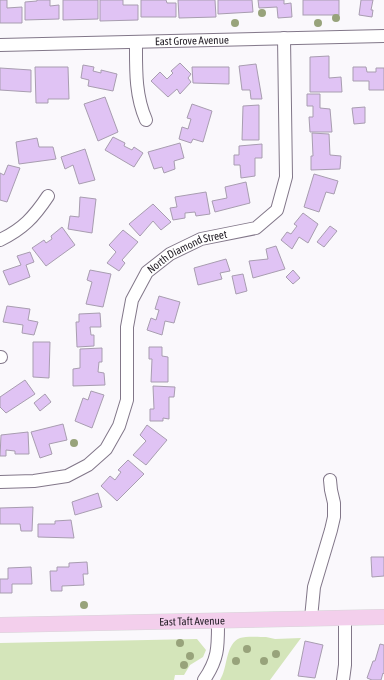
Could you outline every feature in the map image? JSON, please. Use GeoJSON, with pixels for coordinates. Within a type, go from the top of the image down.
{"type":"FeatureCollection","features":[{"type":"Feature","properties":{"kind":"main road","name":"East Taft Avenue"},"geometry":{"type":"LineString","coordinates":[[0,625],[384,617]]}},
{"type":"Feature","properties":{"kind":"street","name":"East Grove Avenue"},"geometry":{"type":"LineString","coordinates":[[0,44],[384,36]]}},
{"type":"Feature","properties":{"kind":"street","name":"North Diamond Street"},"geometry":{"type":"LineString","coordinates":[[0,482],[34,481],[67,476],[88,465],[106,449],[119,426],[127,400],[127,327],[132,300],[147,272],[170,254],[201,239],[256,228],[278,210],[286,177],[284,38]]}},
{"type":"Feature","properties":{"kind":"street"},"geometry":{"type":"LineString","coordinates":[[136,42],[137,92],[140,107],[146,120]]}},
{"type":"Feature","properties":{"kind":"street"},"geometry":{"type":"LineString","coordinates":[[0,240],[22,227],[36,214],[48,196]]}},
{"type":"Feature","properties":{"kind":"street"},"geometry":{"type":"LineString","coordinates":[[310,618],[314,587],[334,517],[334,503],[330,480]]}},
{"type":"Feature","properties":{"kind":"street"},"geometry":{"type":"LineString","coordinates":[[344,680],[345,618]]}},
{"type":"Feature","properties":{"kind":"street"},"geometry":{"type":"LineString","coordinates":[[204,680],[212,667],[217,654],[218,620]]}},
{"type":"Feature","properties":{"kind":"green space"},"geometry":{"type":"Polygon","coordinates":[[[243,637],[266,637],[275,639],[301,638],[270,680],[220,680],[223,675],[229,651],[235,641],[243,637]]]}},
{"type":"Feature","properties":{"kind":"green space"},"geometry":{"type":"Polygon","coordinates":[[[197,639],[206,650],[203,657],[190,665],[184,675],[175,675],[174,680],[0,680],[0,643],[197,639]]]}},
{"type":"Feature","properties":{"kind":"building"},"geometry":{"type":"Polygon","coordinates":[[[0,0],[7,0],[7,8],[22,7],[22,23],[0,23],[0,0]]]}},
{"type":"Feature","properties":{"kind":"building"},"geometry":{"type":"Polygon","coordinates":[[[50,0],[50,6],[59,5],[59,19],[25,20],[25,2],[50,0]]]}},
{"type":"Feature","properties":{"kind":"building"},"geometry":{"type":"Polygon","coordinates":[[[63,0],[98,0],[98,19],[63,20],[63,0]]]}},
{"type":"Feature","properties":{"kind":"building"},"geometry":{"type":"Polygon","coordinates":[[[100,0],[123,0],[123,5],[138,5],[138,20],[100,21],[100,0]]]}},
{"type":"Feature","properties":{"kind":"building"},"geometry":{"type":"Polygon","coordinates":[[[141,0],[166,0],[167,3],[176,3],[176,17],[141,17],[141,0]]]}},
{"type":"Feature","properties":{"kind":"building"},"geometry":{"type":"Polygon","coordinates":[[[178,0],[215,0],[216,17],[179,18],[178,0]]]}},
{"type":"Feature","properties":{"kind":"building"},"geometry":{"type":"Polygon","coordinates":[[[218,0],[252,0],[253,12],[218,14],[218,0]]]}},
{"type":"Feature","properties":{"kind":"building"},"geometry":{"type":"Polygon","coordinates":[[[258,0],[284,0],[284,4],[291,3],[292,17],[278,18],[277,7],[259,8],[258,0]]]}},
{"type":"Feature","properties":{"kind":"building"},"geometry":{"type":"Polygon","coordinates":[[[303,0],[339,0],[339,15],[303,15],[303,0]]]}},
{"type":"Feature","properties":{"kind":"building"},"geometry":{"type":"Polygon","coordinates":[[[361,0],[373,0],[371,10],[373,10],[372,17],[359,15],[361,0]]]}},
{"type":"Feature","properties":{"kind":"building"},"geometry":{"type":"Polygon","coordinates":[[[329,56],[329,78],[341,77],[342,92],[310,92],[310,57],[329,56]]]}},
{"type":"Feature","properties":{"kind":"building"},"geometry":{"type":"Polygon","coordinates":[[[180,63],[191,74],[188,78],[191,82],[180,94],[177,89],[168,97],[151,81],[160,72],[167,79],[173,73],[171,71],[180,63]]]}},
{"type":"Feature","properties":{"kind":"building"},"geometry":{"type":"Polygon","coordinates":[[[256,64],[262,99],[251,99],[250,90],[242,90],[239,66],[256,64]]]}},
{"type":"Feature","properties":{"kind":"building"},"geometry":{"type":"Polygon","coordinates":[[[83,65],[94,67],[93,71],[101,73],[101,70],[117,74],[113,91],[88,86],[89,80],[81,78],[83,65]]]}},
{"type":"Feature","properties":{"kind":"building"},"geometry":{"type":"Polygon","coordinates":[[[35,67],[68,67],[69,99],[48,99],[48,103],[36,103],[35,67]]]}},
{"type":"Feature","properties":{"kind":"building"},"geometry":{"type":"Polygon","coordinates":[[[192,67],[229,67],[229,84],[193,83],[192,67]]]}},
{"type":"Feature","properties":{"kind":"building"},"geometry":{"type":"Polygon","coordinates":[[[353,67],[366,67],[367,72],[376,72],[376,68],[384,68],[384,90],[369,90],[369,81],[353,81],[353,67]]]}},
{"type":"Feature","properties":{"kind":"building"},"geometry":{"type":"Polygon","coordinates":[[[0,68],[31,70],[31,92],[0,90],[0,68]]]}},
{"type":"Feature","properties":{"kind":"building"},"geometry":{"type":"Polygon","coordinates":[[[307,94],[320,94],[320,108],[330,109],[332,132],[310,132],[309,117],[313,117],[313,106],[307,106],[307,94]]]}},
{"type":"Feature","properties":{"kind":"building"},"geometry":{"type":"Polygon","coordinates":[[[105,97],[118,132],[98,141],[84,104],[105,97]]]}},
{"type":"Feature","properties":{"kind":"building"},"geometry":{"type":"Polygon","coordinates":[[[192,104],[212,111],[203,142],[193,139],[191,143],[179,139],[182,127],[188,129],[191,119],[187,118],[192,104]]]}},
{"type":"Feature","properties":{"kind":"building"},"geometry":{"type":"Polygon","coordinates":[[[259,105],[259,140],[242,140],[243,106],[259,105]]]}},
{"type":"Feature","properties":{"kind":"building"},"geometry":{"type":"Polygon","coordinates":[[[365,107],[365,123],[354,124],[352,108],[365,107]]]}},
{"type":"Feature","properties":{"kind":"building"},"geometry":{"type":"Polygon","coordinates":[[[312,133],[329,134],[330,155],[341,156],[340,169],[311,170],[311,156],[313,156],[312,133]]]}},
{"type":"Feature","properties":{"kind":"building"},"geometry":{"type":"Polygon","coordinates":[[[113,137],[125,143],[124,146],[132,150],[134,147],[143,153],[134,167],[105,150],[113,137]]]}},
{"type":"Feature","properties":{"kind":"building"},"geometry":{"type":"Polygon","coordinates":[[[37,138],[39,147],[53,147],[56,159],[19,164],[16,142],[37,138]]]}},
{"type":"Feature","properties":{"kind":"building"},"geometry":{"type":"Polygon","coordinates":[[[180,143],[184,158],[174,161],[175,169],[164,173],[162,167],[154,169],[148,152],[180,143]]]}},
{"type":"Feature","properties":{"kind":"building"},"geometry":{"type":"Polygon","coordinates":[[[262,144],[262,158],[255,158],[255,176],[241,178],[240,165],[234,165],[234,155],[239,155],[239,146],[262,144]]]}},
{"type":"Feature","properties":{"kind":"building"},"geometry":{"type":"Polygon","coordinates":[[[85,149],[95,180],[79,184],[73,165],[65,169],[61,157],[85,149]]]}},
{"type":"Feature","properties":{"kind":"building"},"geometry":{"type":"Polygon","coordinates":[[[8,165],[20,168],[7,202],[0,200],[0,173],[4,175],[8,165]]]}},
{"type":"Feature","properties":{"kind":"building"},"geometry":{"type":"Polygon","coordinates":[[[314,174],[338,181],[334,194],[326,192],[319,212],[304,207],[314,174]]]}},
{"type":"Feature","properties":{"kind":"building"},"geometry":{"type":"Polygon","coordinates":[[[246,182],[250,203],[215,212],[212,201],[227,198],[225,187],[246,182]]]}},
{"type":"Feature","properties":{"kind":"building"},"geometry":{"type":"Polygon","coordinates":[[[206,192],[210,214],[196,216],[195,212],[185,213],[185,218],[173,220],[170,208],[177,207],[175,197],[206,192]]]}},
{"type":"Feature","properties":{"kind":"building"},"geometry":{"type":"Polygon","coordinates":[[[80,197],[96,199],[92,233],[68,229],[70,216],[79,217],[80,197]]]}},
{"type":"Feature","properties":{"kind":"building"},"geometry":{"type":"Polygon","coordinates":[[[153,204],[171,222],[161,230],[153,221],[140,236],[129,224],[153,204]]]}},
{"type":"Feature","properties":{"kind":"building"},"geometry":{"type":"Polygon","coordinates":[[[303,213],[318,224],[308,243],[299,237],[292,249],[281,240],[287,232],[291,234],[297,226],[294,224],[303,213]]]}},
{"type":"Feature","properties":{"kind":"building"},"geometry":{"type":"Polygon","coordinates":[[[330,226],[337,231],[324,247],[317,242],[330,226]]]}},
{"type":"Feature","properties":{"kind":"building"},"geometry":{"type":"Polygon","coordinates":[[[62,227],[75,245],[46,266],[32,248],[44,240],[46,243],[52,239],[51,236],[62,227]]]}},
{"type":"Feature","properties":{"kind":"building"},"geometry":{"type":"Polygon","coordinates":[[[123,230],[138,242],[122,260],[125,263],[119,271],[107,263],[116,252],[109,245],[123,230]]]}},
{"type":"Feature","properties":{"kind":"building"},"geometry":{"type":"Polygon","coordinates":[[[276,246],[285,269],[253,278],[249,261],[268,259],[266,249],[276,246]]]}},
{"type":"Feature","properties":{"kind":"building"},"geometry":{"type":"Polygon","coordinates":[[[30,252],[34,262],[26,265],[30,277],[9,285],[3,271],[21,265],[17,256],[30,252]]]}},
{"type":"Feature","properties":{"kind":"building"},"geometry":{"type":"Polygon","coordinates":[[[226,259],[230,271],[220,273],[222,279],[198,285],[194,268],[226,259]]]}},
{"type":"Feature","properties":{"kind":"building"},"geometry":{"type":"Polygon","coordinates":[[[90,270],[111,274],[103,307],[86,304],[92,282],[87,280],[90,270]]]}},
{"type":"Feature","properties":{"kind":"building"},"geometry":{"type":"Polygon","coordinates":[[[293,270],[300,278],[293,284],[286,277],[293,270]]]}},
{"type":"Feature","properties":{"kind":"building"},"geometry":{"type":"Polygon","coordinates":[[[243,274],[247,291],[236,294],[232,276],[243,274]]]}},
{"type":"Feature","properties":{"kind":"building"},"geometry":{"type":"Polygon","coordinates":[[[159,296],[180,302],[174,323],[165,321],[162,335],[147,330],[151,318],[156,320],[159,310],[155,309],[159,296]]]}},
{"type":"Feature","properties":{"kind":"building"},"geometry":{"type":"Polygon","coordinates":[[[7,306],[30,309],[28,320],[38,322],[34,335],[22,333],[23,325],[3,322],[7,306]]]}},
{"type":"Feature","properties":{"kind":"building"},"geometry":{"type":"Polygon","coordinates":[[[100,313],[101,327],[90,327],[91,335],[94,335],[94,346],[77,347],[76,322],[79,322],[79,314],[100,313]]]}},
{"type":"Feature","properties":{"kind":"building"},"geometry":{"type":"Polygon","coordinates":[[[33,342],[50,342],[49,378],[33,377],[33,342]]]}},
{"type":"Feature","properties":{"kind":"building"},"geometry":{"type":"Polygon","coordinates":[[[149,347],[162,347],[162,356],[168,357],[168,382],[151,382],[152,359],[149,359],[149,347]]]}},
{"type":"Feature","properties":{"kind":"building"},"geometry":{"type":"Polygon","coordinates":[[[102,348],[102,362],[99,362],[98,372],[104,373],[105,385],[73,386],[73,369],[80,368],[80,349],[102,348]]]}},
{"type":"Feature","properties":{"kind":"building"},"geometry":{"type":"Polygon","coordinates":[[[25,380],[35,394],[6,413],[0,407],[0,397],[25,380]]]}},
{"type":"Feature","properties":{"kind":"building"},"geometry":{"type":"Polygon","coordinates":[[[153,386],[175,387],[174,397],[169,397],[169,419],[163,418],[163,421],[150,421],[150,409],[154,409],[153,386]]]}},
{"type":"Feature","properties":{"kind":"building"},"geometry":{"type":"Polygon","coordinates":[[[91,391],[104,395],[92,428],[75,421],[83,398],[88,400],[91,391]]]}},
{"type":"Feature","properties":{"kind":"building"},"geometry":{"type":"Polygon","coordinates":[[[45,394],[51,402],[40,411],[34,403],[45,394]]]}},
{"type":"Feature","properties":{"kind":"building"},"geometry":{"type":"Polygon","coordinates":[[[63,424],[67,440],[49,444],[52,454],[40,458],[31,432],[63,424]]]}},
{"type":"Feature","properties":{"kind":"building"},"geometry":{"type":"Polygon","coordinates":[[[147,425],[167,440],[146,465],[133,455],[146,441],[140,435],[147,425]]]}},
{"type":"Feature","properties":{"kind":"building"},"geometry":{"type":"Polygon","coordinates":[[[28,432],[29,454],[15,454],[15,451],[6,450],[6,456],[0,456],[1,435],[28,432]]]}},
{"type":"Feature","properties":{"kind":"building"},"geometry":{"type":"Polygon","coordinates":[[[128,460],[144,474],[117,501],[101,486],[110,476],[115,480],[121,472],[118,470],[128,460]]]}},
{"type":"Feature","properties":{"kind":"building"},"geometry":{"type":"Polygon","coordinates":[[[98,493],[102,507],[75,515],[72,502],[98,493]]]}},
{"type":"Feature","properties":{"kind":"building"},"geometry":{"type":"Polygon","coordinates":[[[33,507],[32,531],[21,531],[20,524],[0,524],[0,508],[33,507]]]}},
{"type":"Feature","properties":{"kind":"building"},"geometry":{"type":"Polygon","coordinates":[[[71,520],[74,538],[38,537],[38,524],[55,524],[55,521],[71,520]]]}},
{"type":"Feature","properties":{"kind":"building"},"geometry":{"type":"Polygon","coordinates":[[[371,557],[384,557],[384,576],[372,577],[371,557]]]}},
{"type":"Feature","properties":{"kind":"building"},"geometry":{"type":"Polygon","coordinates":[[[87,562],[88,574],[83,574],[84,585],[62,586],[62,591],[51,591],[50,571],[57,571],[57,567],[69,567],[69,563],[87,562]]]}},
{"type":"Feature","properties":{"kind":"building"},"geometry":{"type":"Polygon","coordinates":[[[31,567],[32,584],[12,584],[12,593],[0,593],[0,579],[8,579],[8,568],[31,567]]]}},
{"type":"Feature","properties":{"kind":"building"},"geometry":{"type":"Polygon","coordinates":[[[305,641],[323,645],[315,678],[298,676],[305,641]]]}},
{"type":"Feature","properties":{"kind":"building"},"geometry":{"type":"Polygon","coordinates":[[[380,644],[384,645],[384,674],[383,673],[381,680],[372,680],[367,678],[373,661],[375,661],[380,644]]]}}]}
